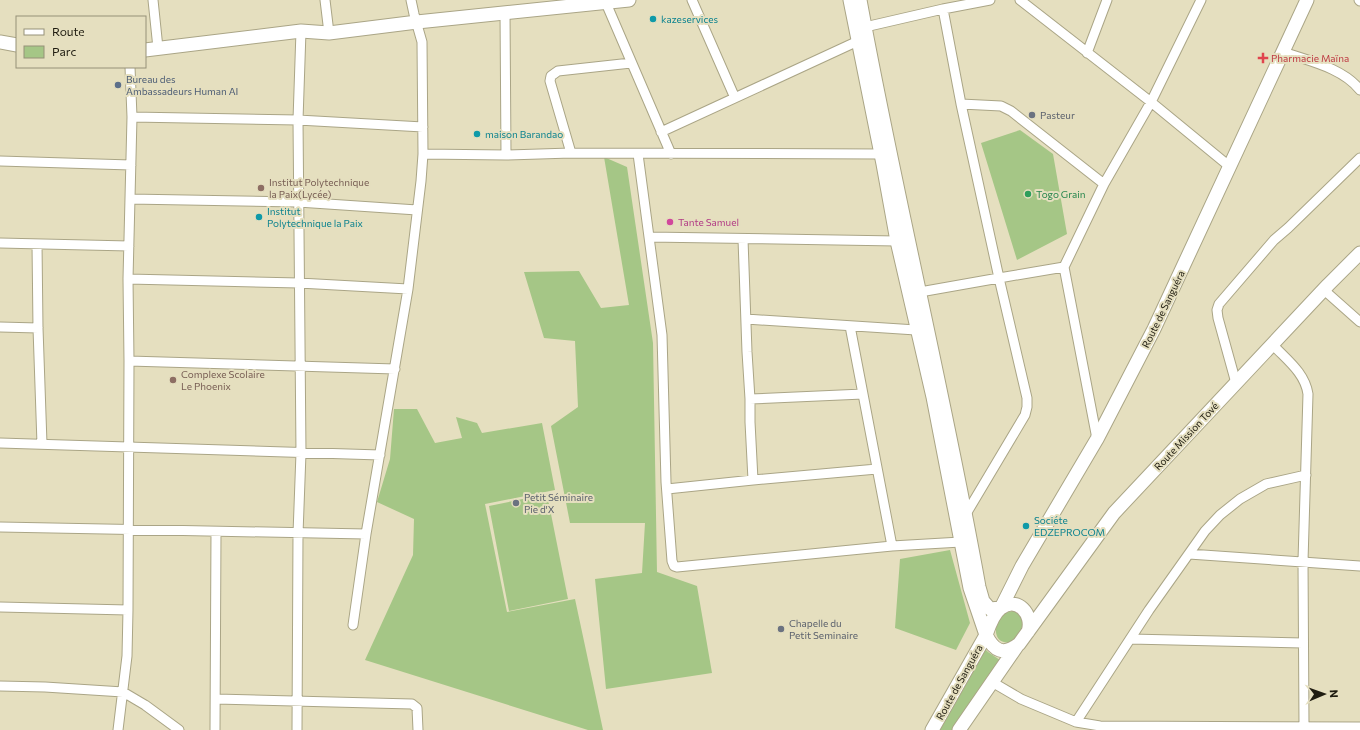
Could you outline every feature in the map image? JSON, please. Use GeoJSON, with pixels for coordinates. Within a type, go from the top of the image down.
{"type":"FeatureCollection","features":[{"type":"Feature","properties":{"kind":"street"},"geometry":{"type":"LineString","coordinates":[[153,0],[158,48]]}},
{"type":"Feature","properties":{"kind":"street"},"geometry":{"type":"LineString","coordinates":[[325,0],[329,33]]}},
{"type":"Feature","properties":{"kind":"street"},"geometry":{"type":"LineString","coordinates":[[353,625],[366,534],[408,289],[423,154],[422,42],[411,0]]}},
{"type":"Feature","properties":{"kind":"street"},"geometry":{"type":"LineString","coordinates":[[146,50],[300,30],[329,33],[505,12],[539,4],[606,3],[629,0]]}},
{"type":"Feature","properties":{"kind":"street"},"geometry":{"type":"LineString","coordinates":[[692,0],[735,98]]}},
{"type":"Feature","properties":{"kind":"street"},"geometry":{"type":"LineString","coordinates":[[850,0],[858,41],[886,154],[897,241],[914,293],[942,394],[983,601],[990,609],[1001,608],[1009,605],[1020,608],[1030,620],[1028,632],[959,730]]}},
{"type":"Feature","properties":{"kind":"street"},"geometry":{"type":"LineString","coordinates":[[860,0],[886,154],[914,293],[916,330],[933,397],[970,588],[986,635],[994,648],[999,650],[1010,650],[1019,644]]}},
{"type":"Feature","properties":{"kind":"street"},"geometry":{"type":"LineString","coordinates":[[865,27],[990,0]]}},
{"type":"Feature","properties":{"kind":"street"},"geometry":{"type":"LineString","coordinates":[[1020,0],[1151,102],[1229,166]]}},
{"type":"Feature","properties":{"kind":"street"},"geometry":{"type":"LineString","coordinates":[[1087,53],[1106,0]]}},
{"type":"Feature","properties":{"kind":"street"},"geometry":{"type":"LineString","coordinates":[[1097,439],[1064,267],[1104,184],[1151,102],[1201,0]]}},
{"type":"Feature","properties":{"kind":"street","name":"Route de Sanguéra"},"geometry":{"type":"LineString","coordinates":[[1001,608],[1022,566],[1097,439],[1154,330],[1307,0]]}},
{"type":"Feature","properties":{"kind":"street"},"geometry":{"type":"LineString","coordinates":[[606,3],[630,63],[671,154]]}},
{"type":"Feature","properties":{"kind":"street"},"geometry":{"type":"LineString","coordinates":[[944,9],[961,104],[1027,398],[1025,416],[966,514]]}},
{"type":"Feature","properties":{"kind":"street"},"geometry":{"type":"LineString","coordinates":[[505,12],[506,155]]}},
{"type":"Feature","properties":{"kind":"street"},"geometry":{"type":"LineString","coordinates":[[297,730],[298,534],[301,453],[298,202],[300,30]]}},
{"type":"Feature","properties":{"kind":"street"},"geometry":{"type":"LineString","coordinates":[[661,132],[858,41]]}},
{"type":"Feature","properties":{"kind":"street"},"geometry":{"type":"LineString","coordinates":[[0,42],[16,45]]}},
{"type":"Feature","properties":{"kind":"street"},"geometry":{"type":"LineString","coordinates":[[1284,52],[1342,73],[1355,83],[1360,90]]}},
{"type":"Feature","properties":{"kind":"street"},"geometry":{"type":"LineString","coordinates":[[571,153],[550,81],[551,76],[558,71],[630,63]]}},
{"type":"Feature","properties":{"kind":"street"},"geometry":{"type":"LineString","coordinates":[[118,730],[127,656],[128,610],[128,279],[132,117],[130,68]]}},
{"type":"Feature","properties":{"kind":"street"},"geometry":{"type":"LineString","coordinates":[[961,104],[997,106],[1011,111],[1104,184]]}},
{"type":"Feature","properties":{"kind":"street"},"geometry":{"type":"LineString","coordinates":[[132,117],[298,120],[423,127]]}},
{"type":"Feature","properties":{"kind":"street"},"geometry":{"type":"LineString","coordinates":[[423,154],[886,154]]}},
{"type":"Feature","properties":{"kind":"street"},"geometry":{"type":"LineString","coordinates":[[638,154],[662,335],[667,489],[672,561],[674,566],[677,568],[892,546],[961,542]]}},
{"type":"Feature","properties":{"kind":"street"},"geometry":{"type":"LineString","coordinates":[[1236,383],[1218,318],[1217,310],[1219,304],[1274,240],[1360,158]]}},
{"type":"Feature","properties":{"kind":"street"},"geometry":{"type":"LineString","coordinates":[[0,161],[131,165]]}},
{"type":"Feature","properties":{"kind":"street"},"geometry":{"type":"LineString","coordinates":[[130,199],[298,202],[417,210]]}},
{"type":"Feature","properties":{"kind":"street"},"geometry":{"type":"LineString","coordinates":[[649,236],[897,241]]}},
{"type":"Feature","properties":{"kind":"street"},"geometry":{"type":"LineString","coordinates":[[743,239],[753,480]]}},
{"type":"Feature","properties":{"kind":"street"},"geometry":{"type":"LineString","coordinates":[[0,243],[129,246]]}},
{"type":"Feature","properties":{"kind":"street"},"geometry":{"type":"LineString","coordinates":[[37,244],[42,444]]}},
{"type":"Feature","properties":{"kind":"street","name":"Route Mission Tové"},"geometry":{"type":"LineString","coordinates":[[1028,632],[1114,513],[1360,253]]}},
{"type":"Feature","properties":{"kind":"street"},"geometry":{"type":"LineString","coordinates":[[914,293],[1064,267]]}},
{"type":"Feature","properties":{"kind":"street"},"geometry":{"type":"LineString","coordinates":[[128,279],[299,283],[408,289]]}},
{"type":"Feature","properties":{"kind":"street"},"geometry":{"type":"LineString","coordinates":[[1324,290],[1360,322]]}},
{"type":"Feature","properties":{"kind":"street"},"geometry":{"type":"LineString","coordinates":[[746,319],[916,330]]}},
{"type":"Feature","properties":{"kind":"street"},"geometry":{"type":"LineString","coordinates":[[850,326],[892,546]]}},
{"type":"Feature","properties":{"kind":"street"},"geometry":{"type":"LineString","coordinates":[[0,327],[38,328]]}},
{"type":"Feature","properties":{"kind":"street"},"geometry":{"type":"LineString","coordinates":[[1273,345],[1303,376],[1307,385],[1308,394],[1303,561],[1304,726]]}},
{"type":"Feature","properties":{"kind":"street"},"geometry":{"type":"LineString","coordinates":[[129,361],[395,369]]}},
{"type":"Feature","properties":{"kind":"street"},"geometry":{"type":"LineString","coordinates":[[750,399],[863,394]]}},
{"type":"Feature","properties":{"kind":"street"},"geometry":{"type":"LineString","coordinates":[[0,443],[380,455]]}},
{"type":"Feature","properties":{"kind":"street"},"geometry":{"type":"LineString","coordinates":[[667,489],[877,469]]}},
{"type":"Feature","properties":{"kind":"street"},"geometry":{"type":"LineString","coordinates":[[1076,722],[1149,610],[1215,520],[1240,499],[1266,484],[1306,476]]}},
{"type":"Feature","properties":{"kind":"street"},"geometry":{"type":"LineString","coordinates":[[0,527],[298,534],[366,534]]}},
{"type":"Feature","properties":{"kind":"street"},"geometry":{"type":"LineString","coordinates":[[215,730],[216,532]]}},
{"type":"Feature","properties":{"kind":"street"},"geometry":{"type":"LineString","coordinates":[[1189,554],[1360,566]]}},
{"type":"Feature","properties":{"kind":"street"},"geometry":{"type":"LineString","coordinates":[[1022,566],[1010,604],[1020,608],[1025,613],[1035,608],[1059,590]]}},
{"type":"Feature","properties":{"kind":"street"},"geometry":{"type":"LineString","coordinates":[[0,607],[128,610]]}},
{"type":"Feature","properties":{"kind":"street"},"geometry":{"type":"LineString","coordinates":[[986,635],[996,614],[1001,608]]}},
{"type":"Feature","properties":{"kind":"street","name":"Route de Sanguéra"},"geometry":{"type":"LineString","coordinates":[[932,730],[967,665],[986,635]]}},
{"type":"Feature","properties":{"kind":"street"},"geometry":{"type":"LineString","coordinates":[[1130,639],[1303,643]]}},
{"type":"Feature","properties":{"kind":"street"},"geometry":{"type":"LineString","coordinates":[[992,682],[1021,699],[1076,722],[1100,726],[1223,729],[1304,726],[1360,727]]}},
{"type":"Feature","properties":{"kind":"street"},"geometry":{"type":"LineString","coordinates":[[0,686],[123,692],[145,705],[179,730]]}},
{"type":"Feature","properties":{"kind":"street"},"geometry":{"type":"LineString","coordinates":[[216,699],[412,704],[417,708],[418,730]]}},
{"type":"Feature","properties":{"kind":"green space","name":"Togo Grain"},"geometry":{"type":"Polygon","coordinates":[[[1020,130],[1053,154],[1067,234],[1017,260],[981,143],[1020,130]]]}},
{"type":"Feature","properties":{"kind":"green space"},"geometry":{"type":"Polygon","coordinates":[[[604,157],[627,167],[653,343],[657,572],[697,586],[712,673],[606,689],[595,579],[642,573],[645,523],[570,523],[551,426],[578,407],[575,341],[544,338],[524,272],[579,271],[601,308],[629,305],[604,157]]]}},
{"type":"Feature","properties":{"kind":"green space"},"geometry":{"type":"Polygon","coordinates":[[[394,409],[417,409],[435,443],[462,438],[456,417],[477,423],[482,433],[542,423],[555,490],[485,504],[507,612],[575,599],[603,730],[588,730],[365,660],[413,555],[414,519],[377,502],[390,459],[394,409]]]}},
{"type":"Feature","properties":{"kind":"green space"},"geometry":{"type":"Polygon","coordinates":[[[547,494],[568,599],[509,611],[489,506],[547,494]]]}},
{"type":"Feature","properties":{"kind":"green space"},"geometry":{"type":"Polygon","coordinates":[[[950,550],[970,623],[956,650],[895,628],[900,559],[950,550]]]}},
{"type":"Feature","properties":{"kind":"green space"},"geometry":{"type":"Polygon","coordinates":[[[1013,611],[1022,617],[1023,625],[1012,642],[1004,642],[996,635],[996,629],[1001,617],[1006,613],[1013,611]]]}},
{"type":"Feature","properties":{"kind":"green space"},"geometry":{"type":"Polygon","coordinates":[[[984,648],[1000,660],[953,730],[939,730],[984,648]]]}},
{"type":"Feature","properties":{"kind":"place","name":"kazeservices"},"geometry":{"type":"Point","coordinates":[653,19]}},
{"type":"Feature","properties":{"kind":"place","name":"Pharmacie Maïna"},"geometry":{"type":"Point","coordinates":[1263,58]}},
{"type":"Feature","properties":{"kind":"place","name":"Bureau des Ambassadeurs Human AI"},"geometry":{"type":"Point","coordinates":[118,85]}},
{"type":"Feature","properties":{"kind":"place","name":"Pasteur"},"geometry":{"type":"Point","coordinates":[1032,115]}},
{"type":"Feature","properties":{"kind":"place","name":"maison Barandao"},"geometry":{"type":"Point","coordinates":[477,134]}},
{"type":"Feature","properties":{"kind":"place","name":"Institut Polytechnique la Paix(Lycée)"},"geometry":{"type":"Point","coordinates":[261,188]}},
{"type":"Feature","properties":{"kind":"place","name":"Togo Grain"},"geometry":{"type":"Point","coordinates":[1028,194]}},
{"type":"Feature","properties":{"kind":"place","name":"Institut Polytechnique la Paix"},"geometry":{"type":"Point","coordinates":[259,217]}},
{"type":"Feature","properties":{"kind":"place","name":"Tante Samuel"},"geometry":{"type":"Point","coordinates":[670,222]}},
{"type":"Feature","properties":{"kind":"place","name":"Complexe Scolaire Le Phoenix"},"geometry":{"type":"Point","coordinates":[173,380]}},
{"type":"Feature","properties":{"kind":"place","name":"Petit Séminaire Pie d'X"},"geometry":{"type":"Point","coordinates":[516,503]}},
{"type":"Feature","properties":{"kind":"place","name":"Sociéte EDZEPROCOM"},"geometry":{"type":"Point","coordinates":[1026,526]}},
{"type":"Feature","properties":{"kind":"place","name":"Chapelle du Petit Seminaire"},"geometry":{"type":"Point","coordinates":[781,629]}}]}
